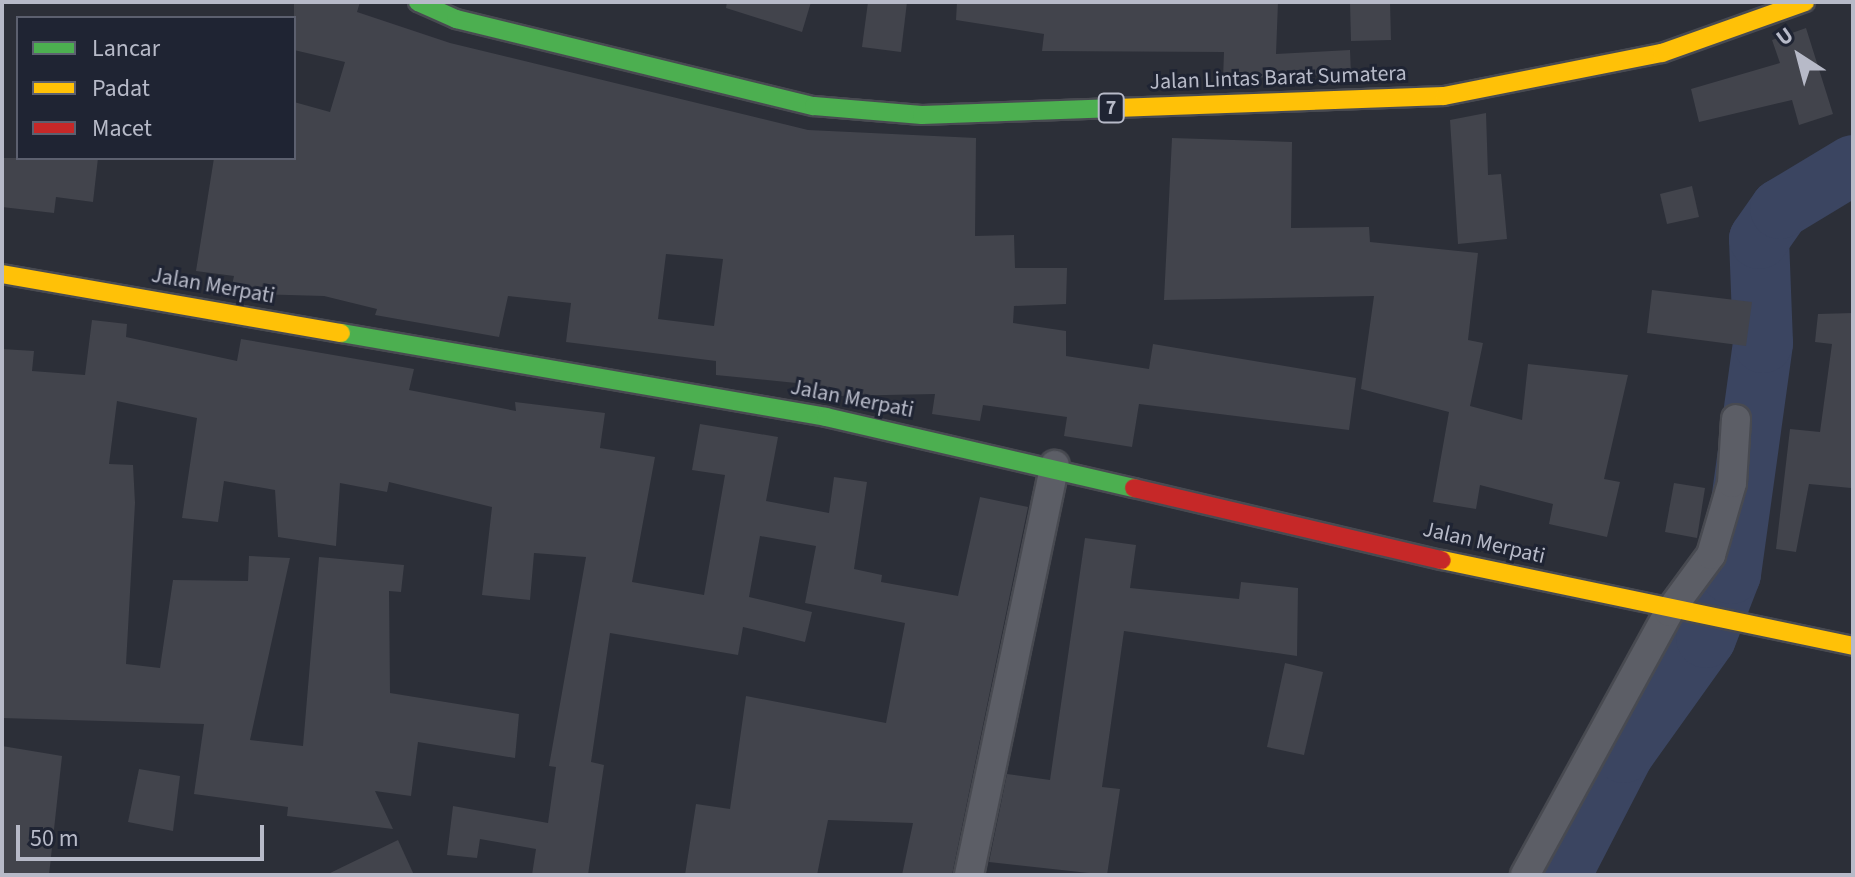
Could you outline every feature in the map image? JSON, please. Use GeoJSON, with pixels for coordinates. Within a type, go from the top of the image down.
{"type":"FeatureCollection","features":[{"type":"Feature","properties":{"kind":"main road","name":"Jalan Lintas Barat Sumatera"},"geometry":{"type":"LineString","coordinates":[[418,2],[459,10],[814,106],[922,115],[1444,96],[1662,53],[1805,2]]}},
{"type":"Feature","properties":{"kind":"main road","name":"Jalan Merpati"},"geometry":{"type":"LineString","coordinates":[[2,274],[826,417],[1055,465],[1676,613],[1853,646]]}},
{"type":"Feature","properties":{"kind":"street"},"geometry":{"type":"LineString","coordinates":[[1525,875],[1711,555],[1732,483],[1736,419]]}},
{"type":"Feature","properties":{"kind":"street"},"geometry":{"type":"LineString","coordinates":[[969,875],[1055,465]]}},
{"type":"Feature","properties":{"kind":"building"},"geometry":{"type":"Polygon","coordinates":[[[294,2],[360,2],[357,12],[450,43],[808,130],[976,138],[975,236],[1014,235],[1015,268],[1067,268],[1066,304],[1014,306],[1013,323],[1066,331],[1066,356],[1149,369],[1153,344],[1356,378],[1349,430],[1139,404],[1132,447],[1064,436],[1067,417],[983,405],[980,421],[932,414],[935,394],[836,396],[806,390],[806,384],[716,375],[716,361],[566,342],[571,303],[508,296],[499,337],[375,315],[377,309],[324,296],[250,294],[251,288],[232,285],[234,276],[196,271],[214,160],[296,160],[296,103],[330,112],[345,62],[296,50],[294,2]],[[666,254],[658,319],[714,326],[723,259],[666,254]]]}},
{"type":"Feature","properties":{"kind":"building"},"geometry":{"type":"Polygon","coordinates":[[[727,2],[811,2],[802,32],[726,8],[727,2]]]}},
{"type":"Feature","properties":{"kind":"building"},"geometry":{"type":"Polygon","coordinates":[[[868,2],[907,2],[901,52],[862,47],[868,2]]]}},
{"type":"Feature","properties":{"kind":"building"},"geometry":{"type":"Polygon","coordinates":[[[957,2],[1278,2],[1276,54],[1350,50],[1351,74],[1223,79],[1224,52],[1042,51],[1044,34],[956,20],[957,2]]]}},
{"type":"Feature","properties":{"kind":"building"},"geometry":{"type":"Polygon","coordinates":[[[1350,2],[1390,2],[1391,40],[1351,41],[1350,2]]]}},
{"type":"Feature","properties":{"kind":"building"},"geometry":{"type":"Polygon","coordinates":[[[1806,28],[1833,114],[1799,125],[1792,100],[1699,122],[1691,89],[1780,63],[1772,40],[1806,28]]]}},
{"type":"Feature","properties":{"kind":"building"},"geometry":{"type":"Polygon","coordinates":[[[1486,113],[1488,175],[1501,174],[1507,239],[1458,244],[1450,120],[1486,113]]]}},
{"type":"Feature","properties":{"kind":"building"},"geometry":{"type":"Polygon","coordinates":[[[1172,138],[1292,142],[1291,228],[1369,227],[1370,242],[1478,253],[1468,340],[1483,343],[1470,406],[1522,420],[1528,364],[1628,375],[1604,479],[1620,482],[1607,537],[1549,524],[1553,504],[1480,485],[1476,509],[1433,502],[1449,412],[1361,389],[1374,296],[1164,300],[1172,138]]]}},
{"type":"Feature","properties":{"kind":"building"},"geometry":{"type":"Polygon","coordinates":[[[2,158],[98,160],[93,202],[56,197],[54,213],[2,207],[2,158]]]}},
{"type":"Feature","properties":{"kind":"building"},"geometry":{"type":"Polygon","coordinates":[[[1692,186],[1699,217],[1667,224],[1660,194],[1692,186]]]}},
{"type":"Feature","properties":{"kind":"building"},"geometry":{"type":"Polygon","coordinates":[[[1652,290],[1752,302],[1746,346],[1647,333],[1652,290]]]}},
{"type":"Feature","properties":{"kind":"building"},"geometry":{"type":"Polygon","coordinates":[[[1853,313],[1851,488],[1809,484],[1796,552],[1776,549],[1790,429],[1820,432],[1832,344],[1815,342],[1818,314],[1853,313]]]}},
{"type":"Feature","properties":{"kind":"building"},"geometry":{"type":"Polygon","coordinates":[[[92,320],[127,324],[126,337],[237,361],[241,339],[414,369],[409,390],[516,411],[515,402],[605,413],[600,448],[655,457],[632,582],[704,595],[725,475],[692,470],[700,424],[778,437],[766,501],[829,513],[834,477],[867,482],[854,569],[882,575],[881,582],[958,596],[980,497],[1028,507],[952,875],[902,875],[913,823],[828,820],[817,875],[685,875],[696,804],[730,809],[746,696],[886,723],[905,623],[805,603],[816,546],[760,536],[749,597],[812,612],[805,642],[743,627],[738,655],[610,633],[591,762],[604,765],[588,875],[532,875],[536,849],[480,839],[477,858],[447,855],[453,806],[548,823],[556,767],[549,766],[586,557],[534,553],[530,600],[482,595],[492,507],[389,482],[387,492],[340,483],[336,546],[278,537],[275,490],[224,481],[218,522],[182,518],[197,418],[117,401],[109,464],[133,465],[135,503],[126,664],[160,668],[173,580],[248,581],[249,556],[290,558],[250,740],[303,746],[319,557],[404,565],[401,592],[389,591],[390,693],[519,714],[515,758],[418,742],[411,796],[375,791],[393,829],[287,816],[288,807],[194,794],[204,724],[2,718],[2,349],[34,351],[32,371],[85,375],[92,320]]]}},
{"type":"Feature","properties":{"kind":"building"},"geometry":{"type":"Polygon","coordinates":[[[1674,483],[1705,488],[1697,538],[1665,532],[1674,483]]]}},
{"type":"Feature","properties":{"kind":"building"},"geometry":{"type":"Polygon","coordinates":[[[1085,538],[1136,545],[1130,588],[1239,599],[1241,582],[1298,588],[1297,656],[1124,631],[1102,787],[1120,789],[1107,875],[989,862],[1007,774],[1050,780],[1085,538]]]}},
{"type":"Feature","properties":{"kind":"building"},"geometry":{"type":"Polygon","coordinates":[[[1285,663],[1323,672],[1304,755],[1267,747],[1285,663]]]}},
{"type":"Feature","properties":{"kind":"building"},"geometry":{"type":"Polygon","coordinates":[[[2,746],[62,756],[49,875],[2,875],[2,746]]]}},
{"type":"Feature","properties":{"kind":"building"},"geometry":{"type":"Polygon","coordinates":[[[139,769],[180,776],[173,831],[128,822],[139,769]]]}},
{"type":"Feature","properties":{"kind":"building"},"geometry":{"type":"Polygon","coordinates":[[[398,840],[414,875],[326,875],[398,840]]]}},
{"type":"Feature","properties":{"kind":"waterway"},"geometry":{"type":"LineString","coordinates":[[1561,875],[1624,753],[1706,638],[1731,574],[1763,343],[1759,239],[1780,209],[1853,165]]}},
{"type":"Feature","properties":{"kind":"traffic: fast"},"geometry":{"type":"LineString","coordinates":[[418,2],[456,19],[814,106],[922,115],[1116,108]]}},
{"type":"Feature","properties":{"kind":"traffic: fast"},"geometry":{"type":"LineString","coordinates":[[341,333],[826,417],[1134,488]]}},
{"type":"Feature","properties":{"kind":"traffic: slow"},"geometry":{"type":"LineString","coordinates":[[1116,108],[1444,96],[1662,53],[1805,2]]}},
{"type":"Feature","properties":{"kind":"traffic: slow"},"geometry":{"type":"LineString","coordinates":[[2,274],[341,333]]}},
{"type":"Feature","properties":{"kind":"traffic: slow"},"geometry":{"type":"LineString","coordinates":[[1442,560],[1853,646]]}},
{"type":"Feature","properties":{"kind":"traffic: jam"},"geometry":{"type":"LineString","coordinates":[[1134,488],[1442,560]]}}]}
